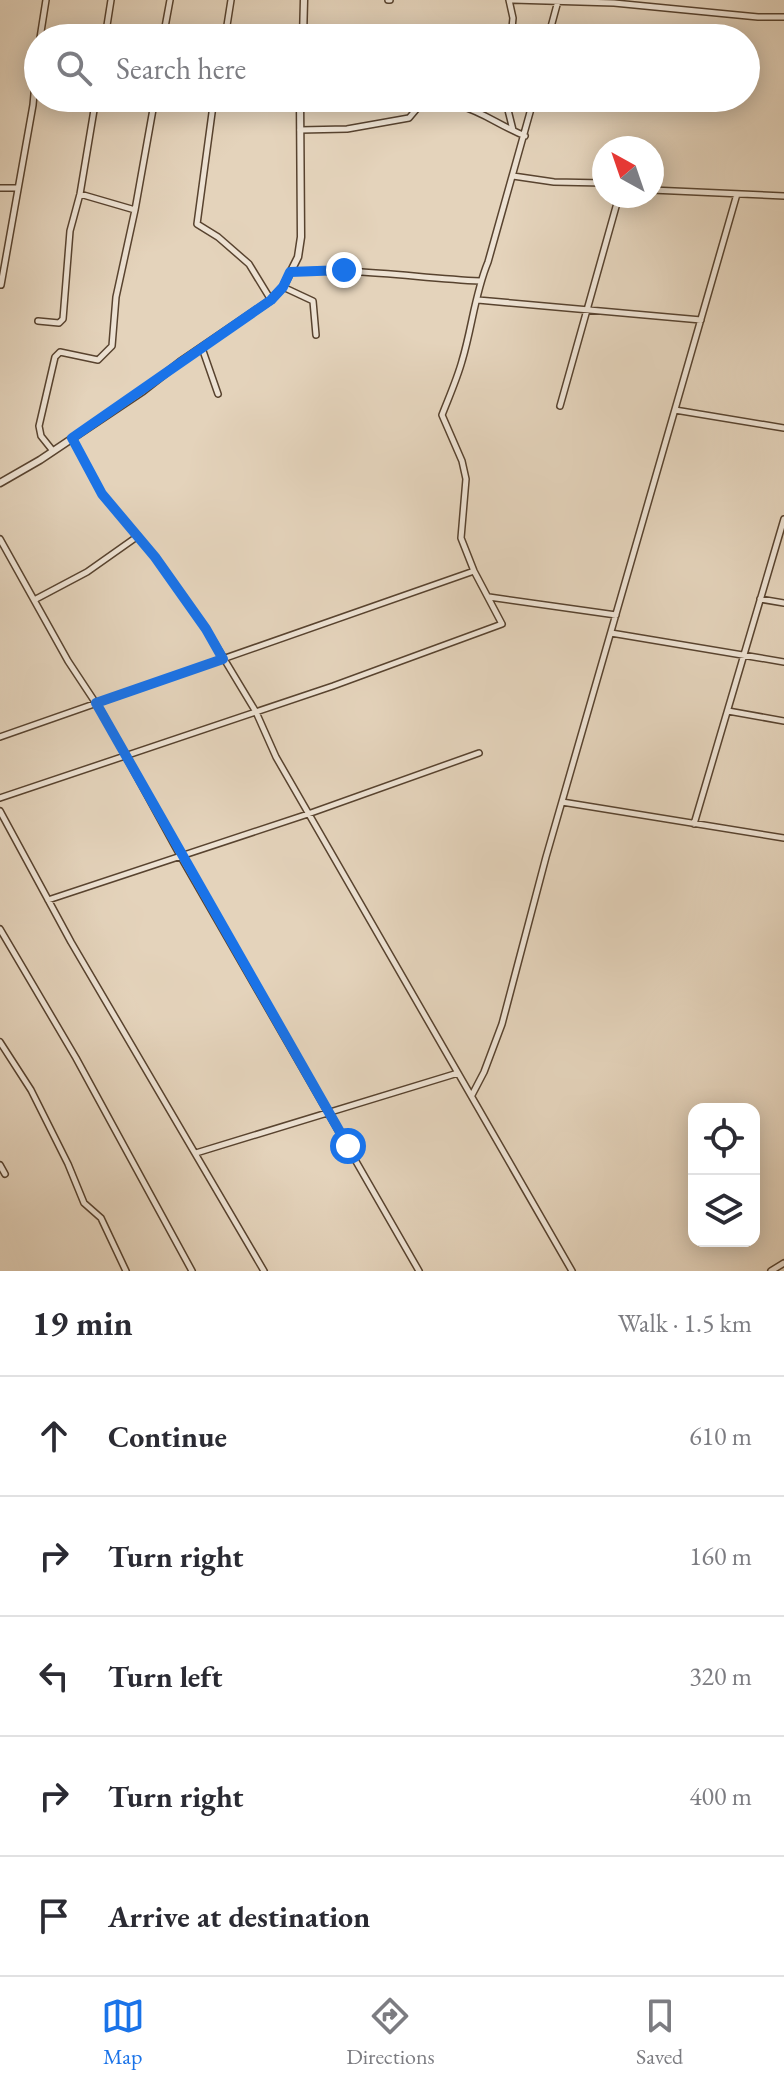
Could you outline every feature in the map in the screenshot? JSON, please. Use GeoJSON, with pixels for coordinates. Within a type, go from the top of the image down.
{"type":"FeatureCollection","features":[{"type":"Feature","properties":{"kind":"street"},"geometry":{"type":"LineString","coordinates":[[42,24],[46,0]]}},
{"type":"Feature","properties":{"kind":"street"},"geometry":{"type":"LineString","coordinates":[[107,24],[111,0]]}},
{"type":"Feature","properties":{"kind":"street"},"geometry":{"type":"LineString","coordinates":[[166,24],[170,0]]}},
{"type":"Feature","properties":{"kind":"street"},"geometry":{"type":"LineString","coordinates":[[227,24],[231,0]]}},
{"type":"Feature","properties":{"kind":"street"},"geometry":{"type":"LineString","coordinates":[[303,24],[304,0]]}},
{"type":"Feature","properties":{"kind":"street"},"geometry":{"type":"LineString","coordinates":[[512,24],[511,0],[677,7],[758,17],[784,17]]}},
{"type":"Feature","properties":{"kind":"street"},"geometry":{"type":"LineString","coordinates":[[552,24],[558,1]]}},
{"type":"Feature","properties":{"kind":"street"},"geometry":{"type":"LineString","coordinates":[[1,285],[32,112]]}},
{"type":"Feature","properties":{"kind":"street"},"geometry":{"type":"LineString","coordinates":[[38,321],[59,323],[63,319],[70,231],[80,194],[94,112]]}},
{"type":"Feature","properties":{"kind":"street"},"geometry":{"type":"LineString","coordinates":[[53,451],[41,436],[39,426],[55,357],[60,352],[98,360],[112,346],[116,297],[152,112]]}},
{"type":"Feature","properties":{"kind":"street"},"geometry":{"type":"LineString","coordinates":[[212,112],[197,224],[218,237],[249,264],[271,300]]}},
{"type":"Feature","properties":{"kind":"street"},"geometry":{"type":"LineString","coordinates":[[1,481],[53,451],[143,391],[271,300],[283,287],[298,257],[301,237],[300,112]]}},
{"type":"Feature","properties":{"kind":"street"},"geometry":{"type":"LineString","coordinates":[[299,130],[347,129],[409,118],[414,112]]}},
{"type":"Feature","properties":{"kind":"street"},"geometry":{"type":"LineString","coordinates":[[477,112],[525,136]]}},
{"type":"Feature","properties":{"kind":"street"},"geometry":{"type":"LineString","coordinates":[[508,112],[513,131]]}},
{"type":"Feature","properties":{"kind":"street"},"geometry":{"type":"LineString","coordinates":[[0,798],[256,712],[502,624],[474,571],[461,538],[466,479],[462,461],[442,415],[463,359],[480,281],[531,112]]}},
{"type":"Feature","properties":{"kind":"street"},"geometry":{"type":"LineString","coordinates":[[513,176],[554,182],[592,183]]}},
{"type":"Feature","properties":{"kind":"street"},"geometry":{"type":"LineString","coordinates":[[0,188],[17,188]]}},
{"type":"Feature","properties":{"kind":"street"},"geometry":{"type":"LineString","coordinates":[[664,191],[784,196]]}},
{"type":"Feature","properties":{"kind":"street"},"geometry":{"type":"LineString","coordinates":[[80,194],[135,210]]}},
{"type":"Feature","properties":{"kind":"street"},"geometry":{"type":"LineString","coordinates":[[471,1096],[484,1072],[502,1024],[562,802],[737,194]]}},
{"type":"Feature","properties":{"kind":"street"},"geometry":{"type":"LineString","coordinates":[[560,406],[616,208]]}},
{"type":"Feature","properties":{"kind":"street"},"geometry":{"type":"LineString","coordinates":[[290,272],[344,270],[400,277],[480,281]]}},
{"type":"Feature","properties":{"kind":"street"},"geometry":{"type":"LineString","coordinates":[[283,287],[313,301],[316,335]]}},
{"type":"Feature","properties":{"kind":"street"},"geometry":{"type":"LineString","coordinates":[[478,300],[701,320]]}},
{"type":"Feature","properties":{"kind":"street"},"geometry":{"type":"LineString","coordinates":[[202,348],[218,394]]}},
{"type":"Feature","properties":{"kind":"street"},"geometry":{"type":"LineString","coordinates":[[675,410],[784,428]]}},
{"type":"Feature","properties":{"kind":"street"},"geometry":{"type":"LineString","coordinates":[[72,438],[102,494],[138,536],[206,629],[256,712],[276,757],[308,814],[572,1271]]}},
{"type":"Feature","properties":{"kind":"street"},"geometry":{"type":"LineString","coordinates":[[694,824],[760,599],[781,543],[784,519]]}},
{"type":"Feature","properties":{"kind":"street"},"geometry":{"type":"LineString","coordinates":[[36,599],[87,572],[138,536]]}},
{"type":"Feature","properties":{"kind":"street"},"geometry":{"type":"LineString","coordinates":[[0,539],[419,1271]]}},
{"type":"Feature","properties":{"kind":"street"},"geometry":{"type":"LineString","coordinates":[[0,737],[474,571]]}},
{"type":"Feature","properties":{"kind":"street"},"geometry":{"type":"LineString","coordinates":[[488,597],[616,615]]}},
{"type":"Feature","properties":{"kind":"street"},"geometry":{"type":"LineString","coordinates":[[760,599],[784,603]]}},
{"type":"Feature","properties":{"kind":"street"},"geometry":{"type":"LineString","coordinates":[[611,633],[784,662]]}},
{"type":"Feature","properties":{"kind":"street"},"geometry":{"type":"LineString","coordinates":[[728,711],[784,721]]}},
{"type":"Feature","properties":{"kind":"street"},"geometry":{"type":"LineString","coordinates":[[48,900],[308,814],[479,753]]}},
{"type":"Feature","properties":{"kind":"street"},"geometry":{"type":"LineString","coordinates":[[562,802],[784,838]]}},
{"type":"Feature","properties":{"kind":"street"},"geometry":{"type":"LineString","coordinates":[[0,811],[48,900],[264,1271]]}},
{"type":"Feature","properties":{"kind":"street"},"geometry":{"type":"LineString","coordinates":[[0,929],[76,1058],[192,1271]]}},
{"type":"Feature","properties":{"kind":"street"},"geometry":{"type":"LineString","coordinates":[[0,1042],[31,1090],[84,1203],[101,1218],[126,1271]]}},
{"type":"Feature","properties":{"kind":"street"},"geometry":{"type":"LineString","coordinates":[[196,1153],[458,1073]]}},
{"type":"Feature","properties":{"kind":"street"},"geometry":{"type":"LineString","coordinates":[[0,1165],[5,1174]]}},
{"type":"Feature","properties":{"kind":"street"},"geometry":{"type":"LineString","coordinates":[[771,1271],[784,1263]]}},
{"type":"Feature","properties":{"kind":"route"},"geometry":{"type":"LineString","coordinates":[[344,270],[290,272],[283,287],[271,300],[72,438],[102,494],[155,557],[206,629],[223,659],[96,703],[348,1146]]}}]}
